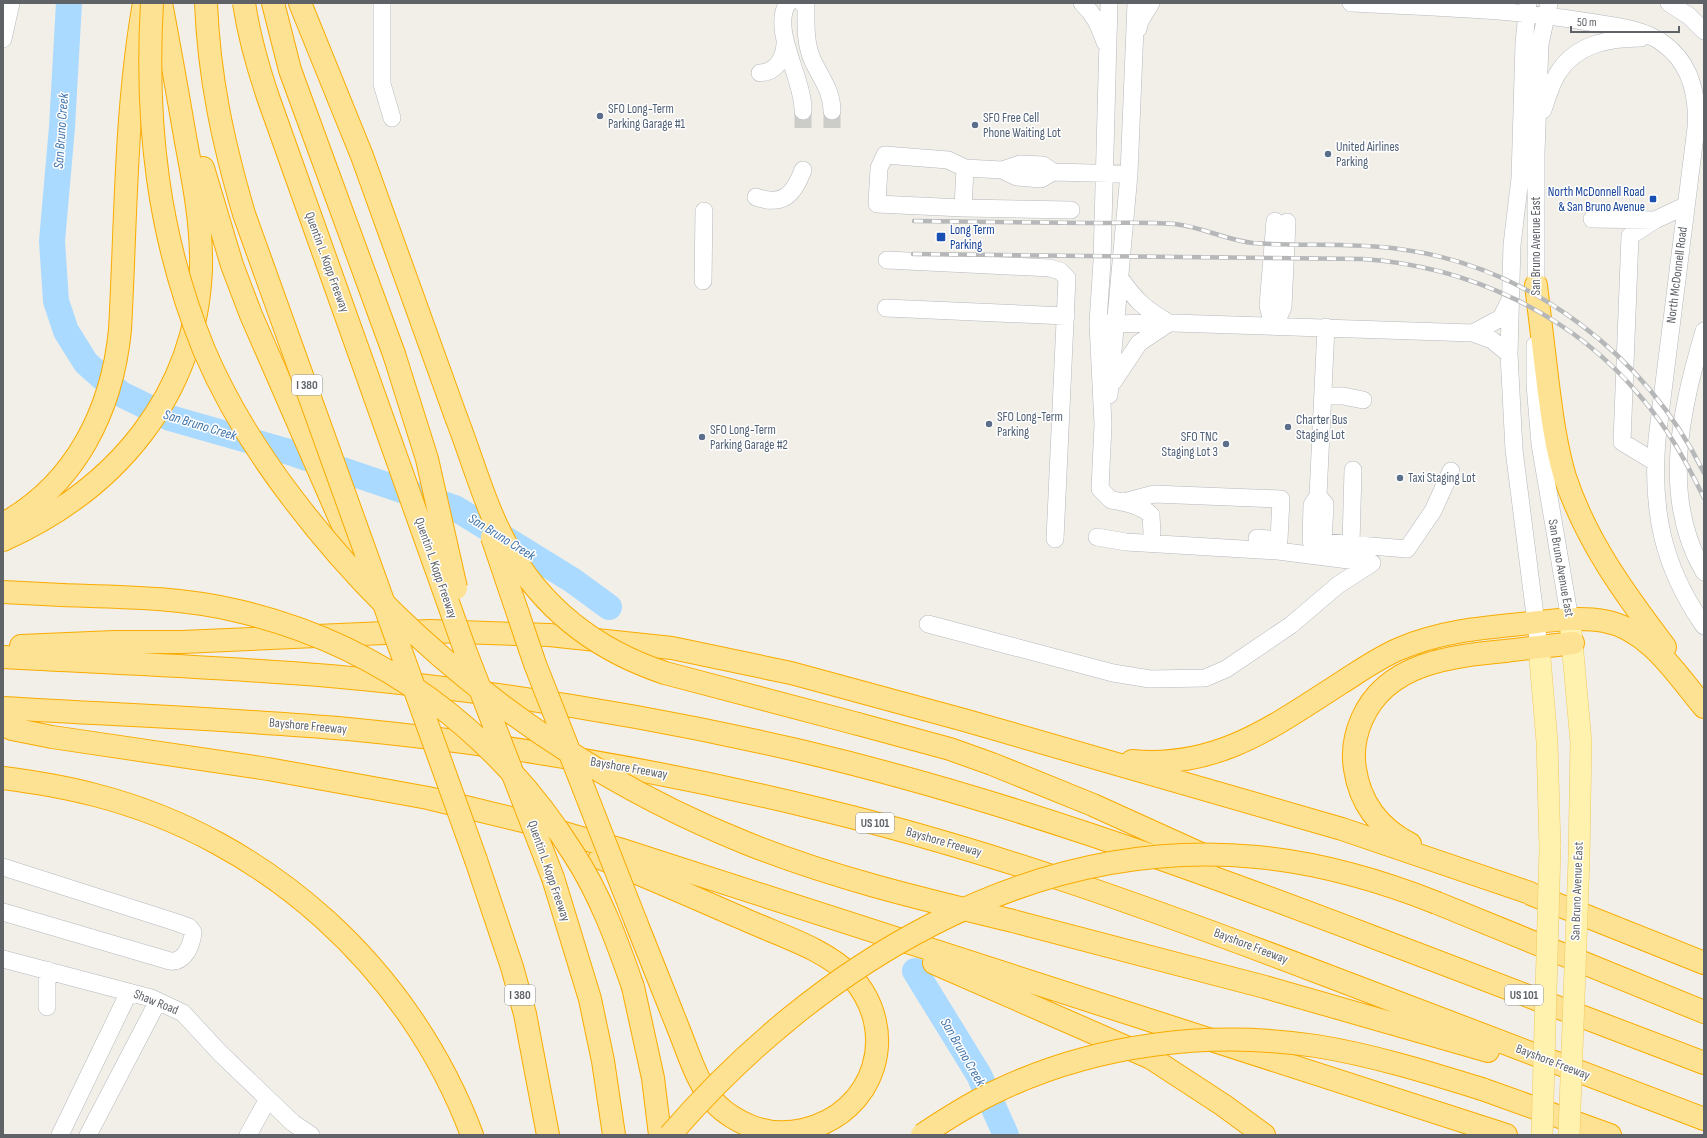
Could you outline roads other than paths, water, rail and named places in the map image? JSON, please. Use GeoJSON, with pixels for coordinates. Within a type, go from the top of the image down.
{"type":"FeatureCollection","features":[{"type":"Feature","properties":{"kind":"highway"},"geometry":{"type":"LineString","coordinates":[[3,524],[36,502],[54,485],[70,466],[86,443],[103,408],[117,360],[120,330],[131,104],[138,40],[144,3]]}},
{"type":"Feature","properties":{"kind":"highway"},"geometry":{"type":"LineString","coordinates":[[152,3],[149,74],[156,176],[165,225],[189,307],[205,350],[244,429],[262,458],[304,514],[386,607],[479,688],[558,745],[652,800],[745,843],[836,876],[883,890],[1013,921],[1302,997],[1644,1096]]}},
{"type":"Feature","properties":{"kind":"highway"},"geometry":{"type":"LineString","coordinates":[[3,540],[29,528],[60,510],[90,489],[115,465],[138,439],[156,413],[171,388],[183,360],[198,302],[201,269],[200,241],[193,180],[161,3]]}},
{"type":"Feature","properties":{"kind":"highway","name":"I 380"},"geometry":{"type":"LineString","coordinates":[[206,3],[210,59],[215,95],[222,132],[244,214],[440,759],[510,960],[525,1014],[548,1135]]}},
{"type":"Feature","properties":{"kind":"highway","name":"Quentin L. Kopp Freeway"},"geometry":{"type":"LineString","coordinates":[[244,3],[257,65],[269,100],[465,650],[553,878],[590,999],[603,1061],[614,1135]]}},
{"type":"Feature","properties":{"kind":"highway"},"geometry":{"type":"LineString","coordinates":[[273,3],[288,63],[302,105],[394,354],[427,458],[463,620],[465,650]]}},
{"type":"Feature","properties":{"kind":"highway"},"geometry":{"type":"LineString","coordinates":[[300,3],[362,156],[456,417],[506,544],[536,588],[571,623],[593,640],[639,664],[950,749],[1037,781],[1184,845],[1344,927]]}},
{"type":"Feature","properties":{"kind":"highway"},"geometry":{"type":"LineString","coordinates":[[169,44],[212,200],[232,265],[271,364],[333,500],[440,759]]}},
{"type":"Feature","properties":{"kind":"highway"},"geometry":{"type":"LineString","coordinates":[[1536,285],[1555,434],[1566,477],[1576,506],[1591,537],[1617,581],[1704,704]]}},
{"type":"Feature","properties":{"kind":"highway"},"geometry":{"type":"LineString","coordinates":[[381,790],[495,821],[585,852],[802,945],[837,963],[851,976],[862,990],[871,1007],[877,1026],[878,1044],[875,1061],[869,1079],[859,1095],[846,1109],[830,1120],[812,1128],[794,1132],[776,1132],[759,1129],[728,1115],[717,1105],[698,1075],[636,922],[558,725],[517,614],[496,551],[456,417]]}},
{"type":"Feature","properties":{"kind":"highway"},"geometry":{"type":"LineString","coordinates":[[3,592],[141,597],[190,602],[237,611],[283,623],[323,638],[369,660],[409,684],[446,711],[485,745],[517,778],[548,816],[574,854],[597,897],[618,944],[633,987],[644,1031],[653,1078],[660,1135]]}},
{"type":"Feature","properties":{"kind":"highway"},"geometry":{"type":"LineString","coordinates":[[1024,737],[1096,755],[1132,761],[1163,762],[1205,756],[1227,749],[1273,726],[1362,669],[1398,649],[1449,633],[1536,622],[1570,620],[1596,620],[1611,622],[1638,635],[1655,650],[1704,707]]}},
{"type":"Feature","properties":{"kind":"highway"},"geometry":{"type":"LineString","coordinates":[[3,646],[114,642],[182,642],[430,631],[488,632],[606,640],[672,648],[791,673],[1024,737],[1342,829],[1530,893]]}},
{"type":"Feature","properties":{"kind":"highway"},"geometry":{"type":"LineString","coordinates":[[1573,643],[1452,658],[1426,664],[1406,673],[1386,687],[1370,705],[1359,726],[1354,758],[1358,786],[1365,803],[1377,820],[1390,831],[1416,846],[1704,963]]}},
{"type":"Feature","properties":{"kind":"highway","name":"US 101"},"geometry":{"type":"LineString","coordinates":[[3,658],[267,672],[358,679],[521,698],[685,726],[857,765],[1018,810],[1202,872],[1704,1063]]}},
{"type":"Feature","properties":{"kind":"highway","name":"Bayshore Freeway"},"geometry":{"type":"LineString","coordinates":[[3,708],[285,724],[451,741],[632,769],[820,809],[978,852],[1097,890],[1188,922],[1704,1119]]}},
{"type":"Feature","properties":{"kind":"highway"},"geometry":{"type":"LineString","coordinates":[[3,725],[12,729],[52,737],[268,770],[381,790],[479,810],[569,834],[1506,1135]]}},
{"type":"Feature","properties":{"kind":"highway"},"geometry":{"type":"LineString","coordinates":[[3,778],[64,787],[96,795],[155,814],[223,847],[285,886],[313,908],[344,936],[373,968],[399,1001],[424,1037],[446,1076],[472,1135]]}},
{"type":"Feature","properties":{"kind":"highway"},"geometry":{"type":"LineString","coordinates":[[670,1135],[706,1094],[751,1050],[798,1011],[848,975],[899,943],[955,913],[1013,889],[1043,879],[1102,864],[1160,857],[1194,855],[1256,857],[1285,860],[1347,872],[1377,881],[1437,903],[1704,1012]]}},
{"type":"Feature","properties":{"kind":"highway"},"geometry":{"type":"LineString","coordinates":[[888,936],[944,968],[1151,1058],[1223,1104],[1264,1135]]}},
{"type":"Feature","properties":{"kind":"highway"},"geometry":{"type":"LineString","coordinates":[[1642,986],[1704,1008]]}},
{"type":"Feature","properties":{"kind":"highway"},"geometry":{"type":"LineString","coordinates":[[922,1135],[951,1116],[997,1091],[1034,1076],[1078,1061],[1125,1049],[1171,1042],[1220,1039],[1267,1041],[1316,1046],[1419,1069],[1482,1089],[1610,1135]]}},
{"type":"Feature","properties":{"kind":"main road","name":"San Bruno Avenue East"},"geometry":{"type":"LineString","coordinates":[[1568,1135],[1579,859],[1581,747],[1570,620]]}},
{"type":"Feature","properties":{"kind":"main road","name":"San Bruno Avenue East"},"geometry":{"type":"LineString","coordinates":[[1539,647],[1547,742],[1550,848],[1542,1135]]}},
{"type":"Feature","properties":{"kind":"street"},"geometry":{"type":"LineString","coordinates":[[3,39],[10,3]]}},
{"type":"Feature","properties":{"kind":"street"},"geometry":{"type":"LineString","coordinates":[[382,3],[382,84],[392,118]]}},
{"type":"Feature","properties":{"kind":"street"},"geometry":{"type":"LineString","coordinates":[[760,73],[769,71],[779,64],[784,55],[785,8],[788,3]]}},
{"type":"Feature","properties":{"kind":"street"},"geometry":{"type":"LineString","coordinates":[[802,3],[806,7],[808,46],[813,60],[829,91],[832,111]]}},
{"type":"Feature","properties":{"kind":"street"},"geometry":{"type":"LineString","coordinates":[[1082,3],[1092,12],[1098,21],[1108,50]]}},
{"type":"Feature","properties":{"kind":"street"},"geometry":{"type":"LineString","coordinates":[[1109,3],[1105,174],[1098,323],[1103,425],[1100,488],[1111,500],[1124,502],[1145,509],[1151,515],[1152,533]]}},
{"type":"Feature","properties":{"kind":"street"},"geometry":{"type":"LineString","coordinates":[[1103,425],[1111,384],[1129,174],[1136,3]]}},
{"type":"Feature","properties":{"kind":"street"},"geometry":{"type":"LineString","coordinates":[[1134,43],[1140,20],[1151,3]]}},
{"type":"Feature","properties":{"kind":"street","name":"North McDonnell Road"},"geometry":{"type":"LineString","coordinates":[[1351,3],[1548,9],[1634,30],[1657,40],[1671,51],[1684,67],[1691,81],[1695,95],[1696,128],[1685,206],[1655,462],[1656,499],[1666,552],[1677,581],[1704,626]]}},
{"type":"Feature","properties":{"kind":"street"},"geometry":{"type":"LineString","coordinates":[[1669,3],[1689,16],[1704,31]]}},
{"type":"Feature","properties":{"kind":"street","name":"San Bruno Avenue East"},"geometry":{"type":"LineString","coordinates":[[1527,8],[1520,178],[1512,245],[1509,354],[1513,443],[1539,647]]}},
{"type":"Feature","properties":{"kind":"street","name":"San Bruno Avenue East"},"geometry":{"type":"LineString","coordinates":[[1548,9],[1541,38],[1537,128],[1535,368],[1538,430],[1570,620]]}},
{"type":"Feature","properties":{"kind":"street"},"geometry":{"type":"LineString","coordinates":[[1537,128],[1557,74],[1575,55],[1590,46],[1605,41],[1634,38],[1657,40]]}},
{"type":"Feature","properties":{"kind":"street"},"geometry":{"type":"LineString","coordinates":[[785,44],[801,88],[803,111]]}},
{"type":"Feature","properties":{"kind":"street"},"geometry":{"type":"LineString","coordinates":[[1071,210],[963,208],[877,204],[879,168],[885,156],[948,160],[965,168],[1002,170],[1020,164],[1043,165],[1053,172],[1129,174]]}},
{"type":"Feature","properties":{"kind":"street"},"geometry":{"type":"LineString","coordinates":[[963,208],[965,168]]}},
{"type":"Feature","properties":{"kind":"street"},"geometry":{"type":"LineString","coordinates":[[756,197],[769,202],[787,197],[797,185],[803,170]]}},
{"type":"Feature","properties":{"kind":"street"},"geometry":{"type":"LineString","coordinates":[[1655,462],[1622,442],[1630,236],[1655,220],[1685,206]]}},
{"type":"Feature","properties":{"kind":"street"},"geometry":{"type":"LineString","coordinates":[[703,281],[704,211]]}},
{"type":"Feature","properties":{"kind":"street"},"geometry":{"type":"LineString","coordinates":[[1592,219],[1655,220]]}},
{"type":"Feature","properties":{"kind":"street"},"geometry":{"type":"LineString","coordinates":[[1274,327],[1268,306],[1281,222]]}},
{"type":"Feature","properties":{"kind":"street"},"geometry":{"type":"LineString","coordinates":[[887,260],[1050,268],[1060,271],[1067,278],[1055,539]]}},
{"type":"Feature","properties":{"kind":"street"},"geometry":{"type":"LineString","coordinates":[[1120,278],[1134,299],[1150,312],[1169,323]]}},
{"type":"Feature","properties":{"kind":"street"},"geometry":{"type":"LineString","coordinates":[[1473,333],[1501,318],[1510,302]]}},
{"type":"Feature","properties":{"kind":"street"},"geometry":{"type":"LineString","coordinates":[[886,308],[1066,316]]}},
{"type":"Feature","properties":{"kind":"street"},"geometry":{"type":"LineString","coordinates":[[1098,323],[1169,323],[1274,327],[1326,327],[1473,333],[1492,340],[1509,354]]}},
{"type":"Feature","properties":{"kind":"street"},"geometry":{"type":"LineString","coordinates":[[1111,384],[1139,343],[1169,323]]}},
{"type":"Feature","properties":{"kind":"street"},"geometry":{"type":"LineString","coordinates":[[1326,327],[1318,496],[1312,505],[1317,542],[1407,549],[1433,511],[1451,471]]}},
{"type":"Feature","properties":{"kind":"street"},"geometry":{"type":"LineString","coordinates":[[1704,331],[1690,380],[1681,424],[1678,481],[1681,515],[1685,530],[1690,544],[1704,572]]}},
{"type":"Feature","properties":{"kind":"street"},"geometry":{"type":"LineString","coordinates":[[1323,396],[1342,396],[1363,400]]}},
{"type":"Feature","properties":{"kind":"street"},"geometry":{"type":"LineString","coordinates":[[1351,544],[1354,470]]}},
{"type":"Feature","properties":{"kind":"street"},"geometry":{"type":"LineString","coordinates":[[928,624],[1112,673],[1150,679],[1206,678],[1226,669],[1291,626],[1338,584],[1372,563],[1278,551],[1126,542],[1097,537],[1126,532],[1279,540],[1281,499],[1154,494],[1124,502]]}},
{"type":"Feature","properties":{"kind":"street"},"geometry":{"type":"LineString","coordinates":[[3,867],[175,922],[189,927],[193,932],[184,957],[174,962],[3,912]]}},
{"type":"Feature","properties":{"kind":"street","name":"Shaw Road"},"geometry":{"type":"LineString","coordinates":[[3,959],[129,992],[158,1001],[183,1013],[293,1123],[311,1135]]}},
{"type":"Feature","properties":{"kind":"street"},"geometry":{"type":"LineString","coordinates":[[47,970],[47,1008]]}},
{"type":"Feature","properties":{"kind":"street"},"geometry":{"type":"LineString","coordinates":[[60,1135],[129,992]]}},
{"type":"Feature","properties":{"kind":"street"},"geometry":{"type":"LineString","coordinates":[[88,1135],[158,1001]]}},
{"type":"Feature","properties":{"kind":"street"},"geometry":{"type":"LineString","coordinates":[[248,1135],[268,1099]]}},
{"type":"Feature","properties":{"kind":"waterway","name":"San Bruno Creek"},"geometry":{"type":"LineString","coordinates":[[69,3],[62,127],[52,241],[56,301],[66,331],[86,363],[121,394],[170,418],[289,452],[455,508],[572,580],[609,607]]}},
{"type":"Feature","properties":{"kind":"waterway","name":"San Bruno Creek"},"geometry":{"type":"LineString","coordinates":[[915,971],[979,1075],[1006,1135]]}},
{"type":"Feature","properties":{"kind":"tunnel"},"geometry":{"type":"LineString","coordinates":[[803,111],[803,128]]}},
{"type":"Feature","properties":{"kind":"tunnel"},"geometry":{"type":"LineString","coordinates":[[832,111],[832,128]]}},
{"type":"Feature","properties":{"kind":"railway"},"geometry":{"type":"LineString","coordinates":[[914,221],[1175,224],[1253,243],[1381,247],[1399,249],[1447,259],[1494,275],[1538,296],[1579,323],[1617,355],[1650,391],[1680,430],[1704,473]]}},
{"type":"Feature","properties":{"kind":"railway"},"geometry":{"type":"LineString","coordinates":[[913,254],[1363,259],[1402,264],[1441,272],[1479,284],[1515,299],[1550,318],[1583,341],[1613,367],[1650,408],[1675,445],[1704,498]]}},
{"type":"Feature","properties":{"kind":"place","name":"SFO Long-Term Parking Garage #1"},"geometry":{"type":"Point","coordinates":[600,116]}},
{"type":"Feature","properties":{"kind":"place","name":"SFO Free Cell Phone Waiting Lot"},"geometry":{"type":"Point","coordinates":[975,125]}},
{"type":"Feature","properties":{"kind":"place","name":"United Airlines Parking"},"geometry":{"type":"Point","coordinates":[1328,154]}},
{"type":"Feature","properties":{"kind":"place","name":"North McDonnell Road & San Bruno Avenue"},"geometry":{"type":"Point","coordinates":[1653,199]}},
{"type":"Feature","properties":{"kind":"place","name":"Long Term Parking"},"geometry":{"type":"Point","coordinates":[941,237]}},
{"type":"Feature","properties":{"kind":"place","name":"SFO Long-Term Parking"},"geometry":{"type":"Point","coordinates":[989,424]}},
{"type":"Feature","properties":{"kind":"place","name":"Charter Bus Staging Lot"},"geometry":{"type":"Point","coordinates":[1288,427]}},
{"type":"Feature","properties":{"kind":"place","name":"SFO Long-Term Parking Garage #2"},"geometry":{"type":"Point","coordinates":[702,437]}},
{"type":"Feature","properties":{"kind":"place","name":"SFO TNC Staging Lot 3"},"geometry":{"type":"Point","coordinates":[1226,444]}},
{"type":"Feature","properties":{"kind":"place","name":"Taxi Staging Lot"},"geometry":{"type":"Point","coordinates":[1400,478]}}]}
